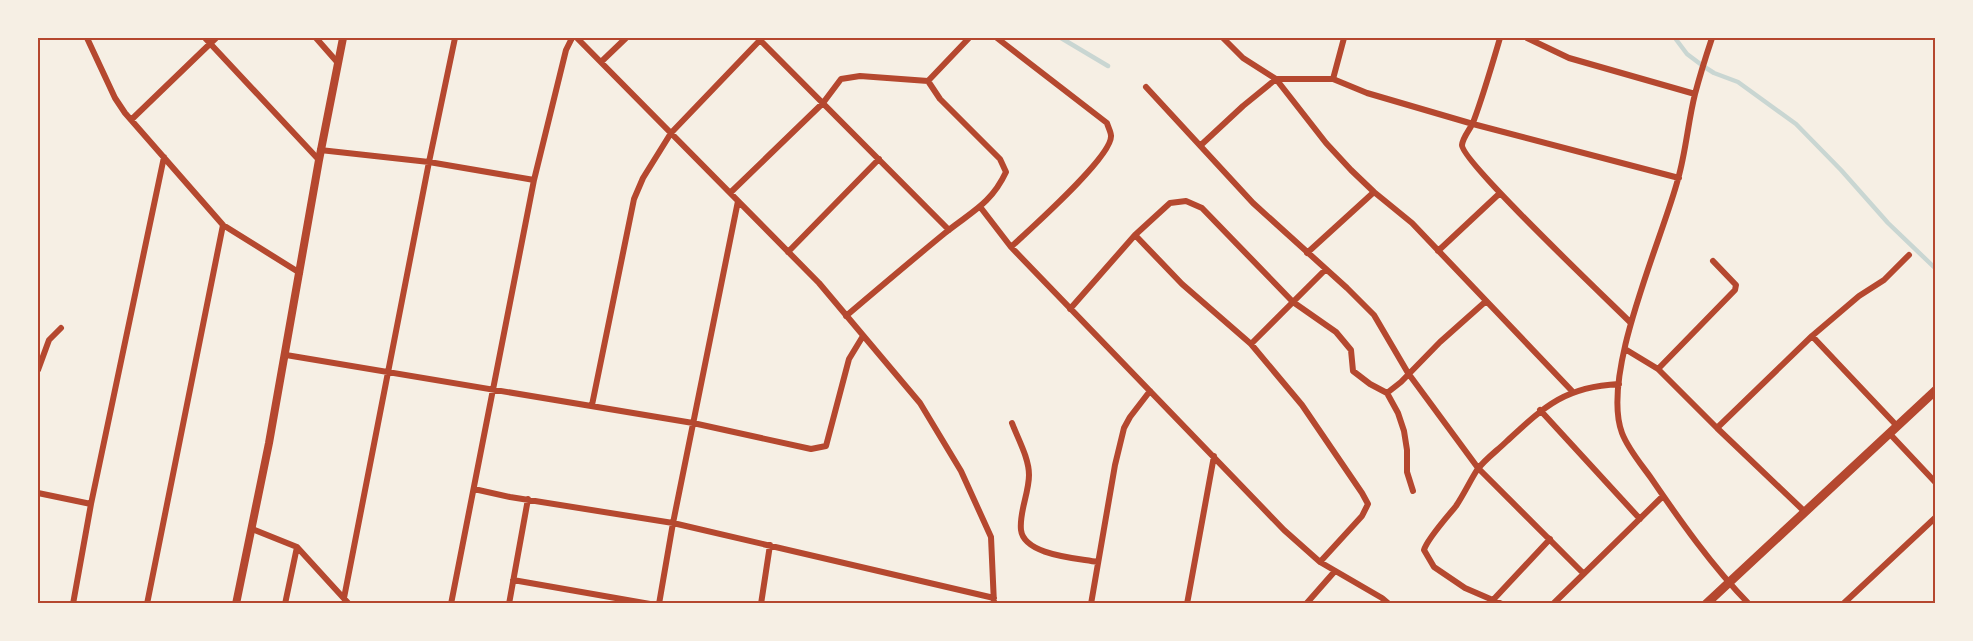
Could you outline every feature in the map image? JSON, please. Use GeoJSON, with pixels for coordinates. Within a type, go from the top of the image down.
{"type":"FeatureCollection","features":[{"type":"Feature","properties":{"kind":"main road"},"geometry":{"type":"LineString","coordinates":[[1706,603],[1935,390]]}},
{"type":"Feature","properties":{"kind":"street"},"geometry":{"type":"LineString","coordinates":[[87,38],[116,98],[131,120],[223,225],[300,273]]}},
{"type":"Feature","properties":{"kind":"street"},"geometry":{"type":"LineString","coordinates":[[205,38],[319,160]]}},
{"type":"Feature","properties":{"kind":"street"},"geometry":{"type":"LineString","coordinates":[[131,120],[216,38]]}},
{"type":"Feature","properties":{"kind":"street"},"geometry":{"type":"LineString","coordinates":[[316,38],[338,63]]}},
{"type":"Feature","properties":{"kind":"street"},"geometry":{"type":"LineString","coordinates":[[236,603],[286,355],[320,150],[343,38]]}},
{"type":"Feature","properties":{"kind":"street"},"geometry":{"type":"LineString","coordinates":[[347,601],[429,162],[455,38]]}},
{"type":"Feature","properties":{"kind":"street"},"geometry":{"type":"LineString","coordinates":[[451,603],[534,180],[566,50],[572,38]]}},
{"type":"Feature","properties":{"kind":"street"},"geometry":{"type":"LineString","coordinates":[[474,489],[673,523],[994,601],[991,537],[961,471],[920,403],[819,283],[577,38]]}},
{"type":"Feature","properties":{"kind":"street"},"geometry":{"type":"LineString","coordinates":[[601,62],[626,38]]}},
{"type":"Feature","properties":{"kind":"street"},"geometry":{"type":"LineString","coordinates":[[927,81],[969,38]]}},
{"type":"Feature","properties":{"kind":"street"},"geometry":{"type":"LineString","coordinates":[[997,38],[1107,123],[1112,137],[1107,150],[1069,192],[1011,246]]}},
{"type":"Feature","properties":{"kind":"street"},"geometry":{"type":"LineString","coordinates":[[1223,38],[1243,58],[1276,79],[1326,143],[1351,170],[1412,223],[1572,391]]}},
{"type":"Feature","properties":{"kind":"street"},"geometry":{"type":"LineString","coordinates":[[1333,79],[1344,38]]}},
{"type":"Feature","properties":{"kind":"street"},"geometry":{"type":"LineString","coordinates":[[1500,38],[1473,124],[1464,138],[1462,146],[1465,154],[1631,323]]}},
{"type":"Feature","properties":{"kind":"street"},"geometry":{"type":"LineString","coordinates":[[1527,38],[1569,58],[1695,94]]}},
{"type":"Feature","properties":{"kind":"street"},"geometry":{"type":"LineString","coordinates":[[1712,38],[1695,94],[1678,178],[1631,323],[1619,384],[1618,406],[1622,432],[1664,496],[1728,582],[1749,603]]}},
{"type":"Feature","properties":{"kind":"street"},"geometry":{"type":"LineString","coordinates":[[592,405],[634,199],[643,178],[670,133],[761,39],[949,230]]}},
{"type":"Feature","properties":{"kind":"street"},"geometry":{"type":"LineString","coordinates":[[730,193],[823,103],[840,80],[860,76],[927,81],[940,99],[1000,159],[1006,172],[1001,183],[981,208],[949,230],[846,316]]}},
{"type":"Feature","properties":{"kind":"street"},"geometry":{"type":"LineString","coordinates":[[1201,145],[1276,79],[1333,79],[1367,93],[1473,124],[1678,178]]}},
{"type":"Feature","properties":{"kind":"street"},"geometry":{"type":"LineString","coordinates":[[1146,87],[1253,203],[1374,315],[1408,373],[1478,468],[1583,573]]}},
{"type":"Feature","properties":{"kind":"street"},"geometry":{"type":"LineString","coordinates":[[320,150],[429,162],[534,180]]}},
{"type":"Feature","properties":{"kind":"street"},"geometry":{"type":"LineString","coordinates":[[73,603],[91,504],[164,157]]}},
{"type":"Feature","properties":{"kind":"street"},"geometry":{"type":"LineString","coordinates":[[788,252],[879,159]]}},
{"type":"Feature","properties":{"kind":"street"},"geometry":{"type":"LineString","coordinates":[[1307,253],[1374,192]]}},
{"type":"Feature","properties":{"kind":"street"},"geometry":{"type":"LineString","coordinates":[[1438,251],[1500,192]]}},
{"type":"Feature","properties":{"kind":"street"},"geometry":{"type":"LineString","coordinates":[[659,603],[738,201]]}},
{"type":"Feature","properties":{"kind":"street"},"geometry":{"type":"LineString","coordinates":[[1070,309],[1135,235],[1170,202],[1186,201],[1202,208],[1293,302],[1336,332],[1351,350],[1353,370],[1370,384],[1387,393],[1398,413],[1404,431],[1407,472],[1413,491]]}},
{"type":"Feature","properties":{"kind":"street"},"geometry":{"type":"LineString","coordinates":[[981,208],[1011,246],[1070,309],[1284,530],[1320,562],[1389,603]]}},
{"type":"Feature","properties":{"kind":"street"},"geometry":{"type":"LineString","coordinates":[[147,603],[223,225]]}},
{"type":"Feature","properties":{"kind":"street"},"geometry":{"type":"LineString","coordinates":[[1135,235],[1182,285],[1251,344],[1302,405],[1362,493],[1368,504],[1362,516],[1320,562]]}},
{"type":"Feature","properties":{"kind":"street"},"geometry":{"type":"LineString","coordinates":[[1716,428],[1812,336],[1859,296],[1884,280],[1909,255]]}},
{"type":"Feature","properties":{"kind":"street"},"geometry":{"type":"LineString","coordinates":[[1658,369],[1736,290],[1732,279],[1713,261]]}},
{"type":"Feature","properties":{"kind":"street"},"geometry":{"type":"LineString","coordinates":[[1251,344],[1326,270]]}},
{"type":"Feature","properties":{"kind":"street"},"geometry":{"type":"LineString","coordinates":[[1387,393],[1485,302]]}},
{"type":"Feature","properties":{"kind":"street"},"geometry":{"type":"LineString","coordinates":[[38,370],[49,340],[61,328]]}},
{"type":"Feature","properties":{"kind":"street"},"geometry":{"type":"LineString","coordinates":[[286,355],[693,423],[811,449],[826,446],[849,359],[864,336]]}},
{"type":"Feature","properties":{"kind":"street"},"geometry":{"type":"LineString","coordinates":[[1812,336],[1897,426]]}},
{"type":"Feature","properties":{"kind":"street"},"geometry":{"type":"LineString","coordinates":[[1625,349],[1658,369],[1716,428],[1804,511]]}},
{"type":"Feature","properties":{"kind":"street"},"geometry":{"type":"LineString","coordinates":[[1502,603],[1465,588],[1434,567],[1424,550],[1426,543],[1460,500],[1478,468],[1540,410],[1572,391],[1619,384]]}},
{"type":"Feature","properties":{"kind":"street"},"geometry":{"type":"LineString","coordinates":[[1091,603],[1115,465],[1124,428],[1150,391]]}},
{"type":"Feature","properties":{"kind":"street"},"geometry":{"type":"LineString","coordinates":[[1540,410],[1640,519]]}},
{"type":"Feature","properties":{"kind":"street"},"geometry":{"type":"LineString","coordinates":[[1012,423],[1028,465],[1029,484],[1021,531],[1027,542],[1037,550],[1097,562]]}},
{"type":"Feature","properties":{"kind":"street"},"geometry":{"type":"LineString","coordinates":[[1889,433],[1935,483]]}},
{"type":"Feature","properties":{"kind":"street"},"geometry":{"type":"LineString","coordinates":[[1196,603],[1188,601],[1214,456]]}},
{"type":"Feature","properties":{"kind":"street"},"geometry":{"type":"LineString","coordinates":[[38,493],[91,504]]}},
{"type":"Feature","properties":{"kind":"street"},"geometry":{"type":"LineString","coordinates":[[1553,603],[1664,496]]}},
{"type":"Feature","properties":{"kind":"street"},"geometry":{"type":"LineString","coordinates":[[509,603],[528,500]]}},
{"type":"Feature","properties":{"kind":"street"},"geometry":{"type":"LineString","coordinates":[[1843,603],[1935,517]]}},
{"type":"Feature","properties":{"kind":"street"},"geometry":{"type":"LineString","coordinates":[[252,529],[297,547],[347,601]]}},
{"type":"Feature","properties":{"kind":"street"},"geometry":{"type":"LineString","coordinates":[[1494,600],[1550,539]]}},
{"type":"Feature","properties":{"kind":"street"},"geometry":{"type":"LineString","coordinates":[[761,603],[770,545]]}},
{"type":"Feature","properties":{"kind":"street"},"geometry":{"type":"LineString","coordinates":[[285,603],[297,547]]}},
{"type":"Feature","properties":{"kind":"street"},"geometry":{"type":"LineString","coordinates":[[1306,603],[1335,571]]}},
{"type":"Feature","properties":{"kind":"street"},"geometry":{"type":"LineString","coordinates":[[513,580],[650,603]]}},
{"type":"Feature","properties":{"kind":"waterway"},"geometry":{"type":"LineString","coordinates":[[1061,38],[1108,66]]}},
{"type":"Feature","properties":{"kind":"waterway"},"geometry":{"type":"LineString","coordinates":[[1675,38],[1687,54],[1703,66],[1738,82],[1796,124],[1888,223],[1936,269]]}}]}
